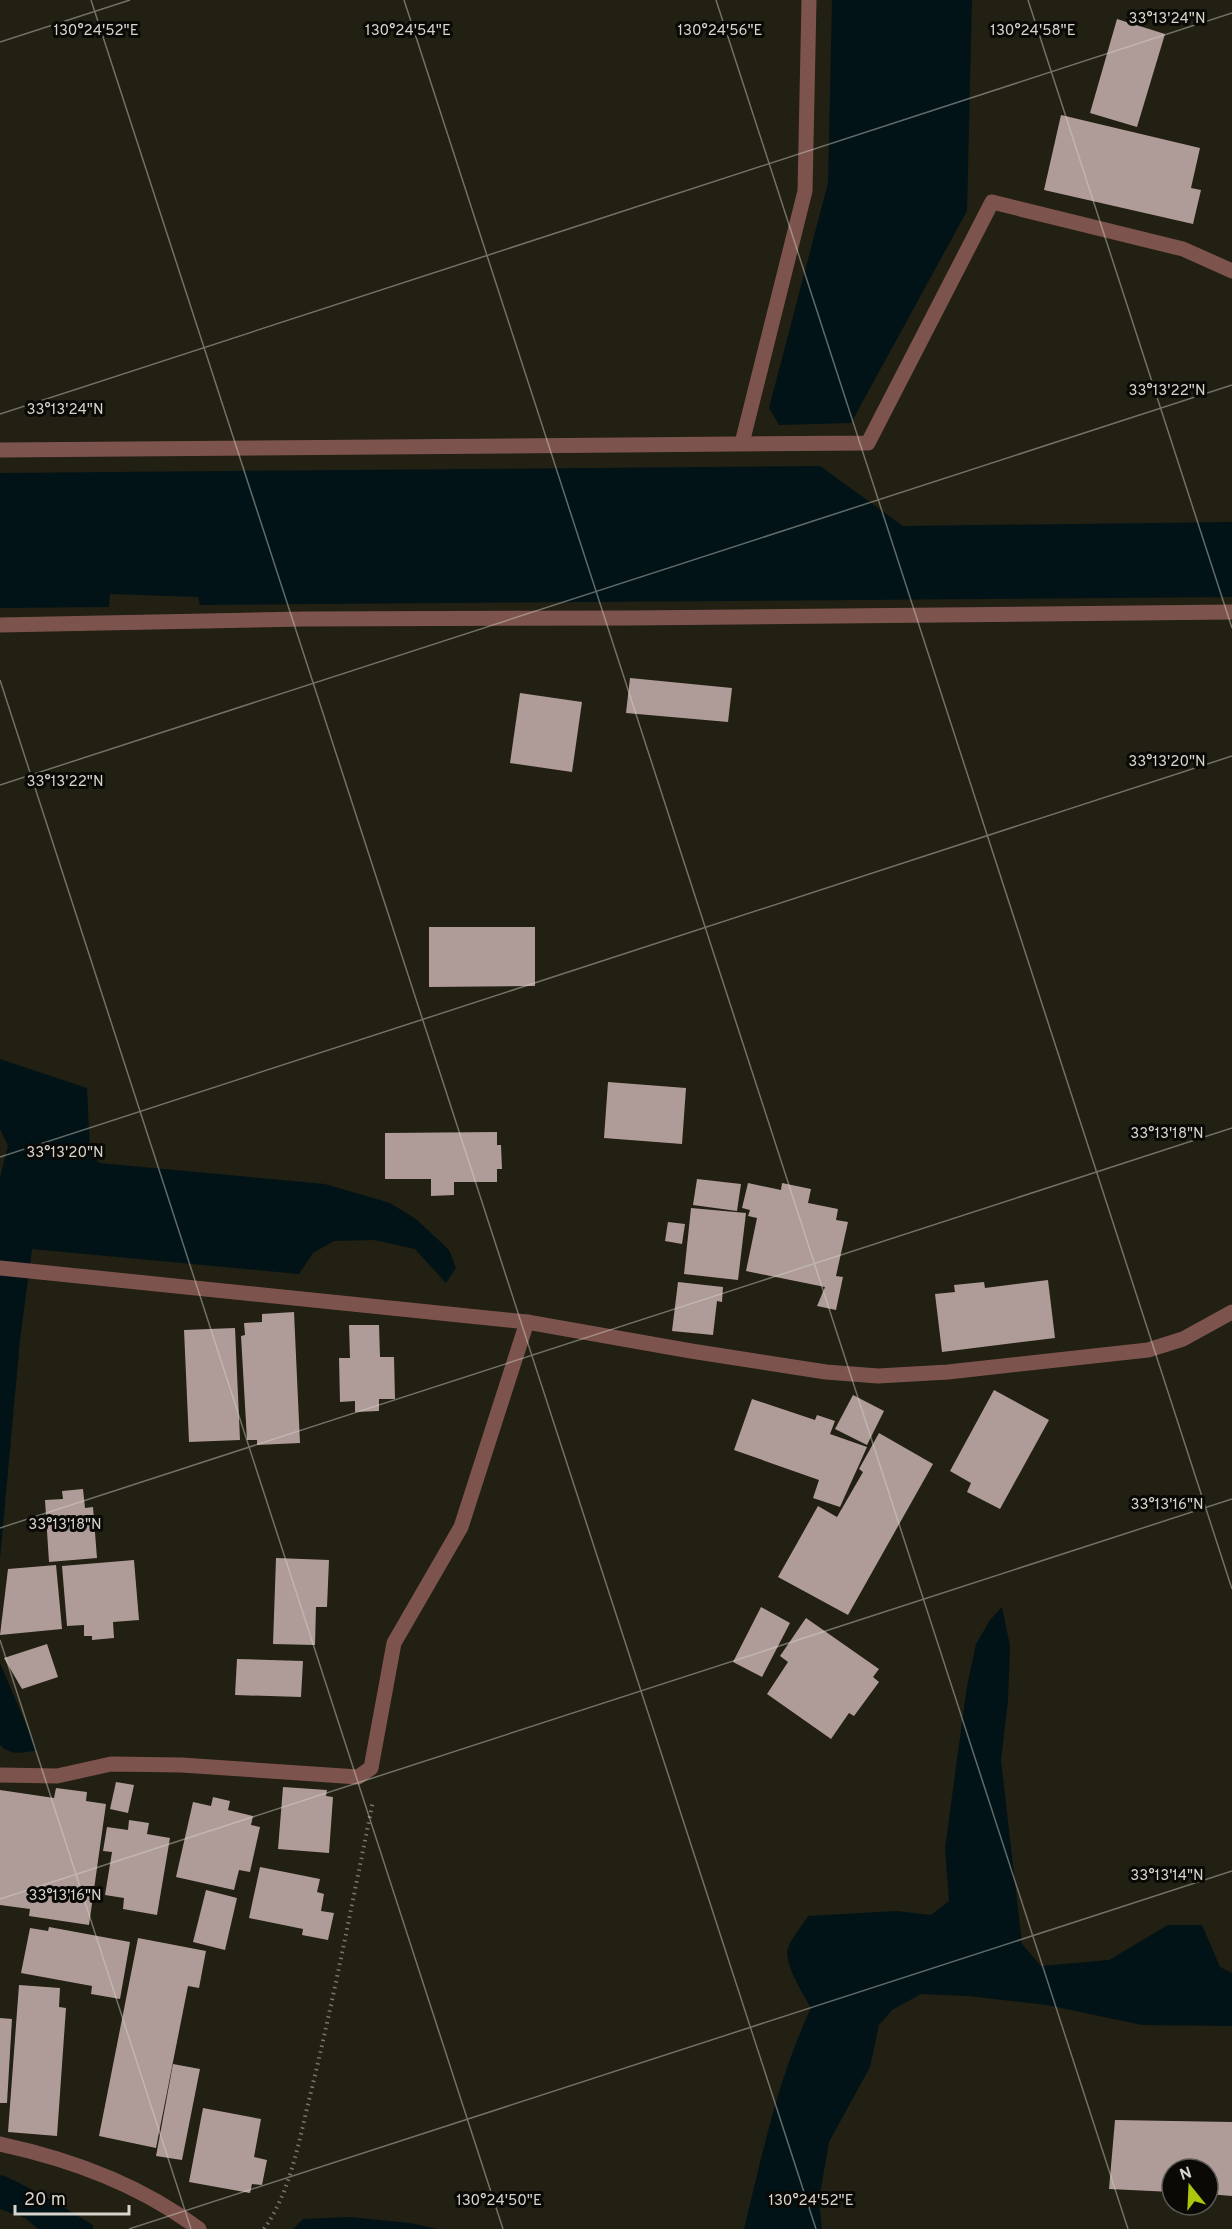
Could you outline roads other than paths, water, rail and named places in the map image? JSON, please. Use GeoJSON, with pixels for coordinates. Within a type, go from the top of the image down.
{"type":"FeatureCollection","features":[{"type":"Feature","properties":{"kind":"street"},"geometry":{"type":"LineString","coordinates":[[742,443],[805,191],[809,0]]}},
{"type":"Feature","properties":{"kind":"street"},"geometry":{"type":"LineString","coordinates":[[0,450],[868,443],[993,202],[1183,249],[1232,271]]}},
{"type":"Feature","properties":{"kind":"street"},"geometry":{"type":"LineString","coordinates":[[0,625],[304,618],[630,618],[1232,612]]}},
{"type":"Feature","properties":{"kind":"street"},"geometry":{"type":"LineString","coordinates":[[0,1268],[528,1322],[702,1353],[826,1372],[878,1376],[948,1372],[1148,1350],[1183,1339],[1232,1312]]}},
{"type":"Feature","properties":{"kind":"street"},"geometry":{"type":"LineString","coordinates":[[0,1775],[57,1776],[111,1764],[182,1765],[358,1777],[371,1768],[394,1643],[461,1527],[528,1322]]}},
{"type":"Feature","properties":{"kind":"street"},"geometry":{"type":"LineString","coordinates":[[0,2144],[48,2154],[92,2171],[172,2209],[199,2229]]}}]}
